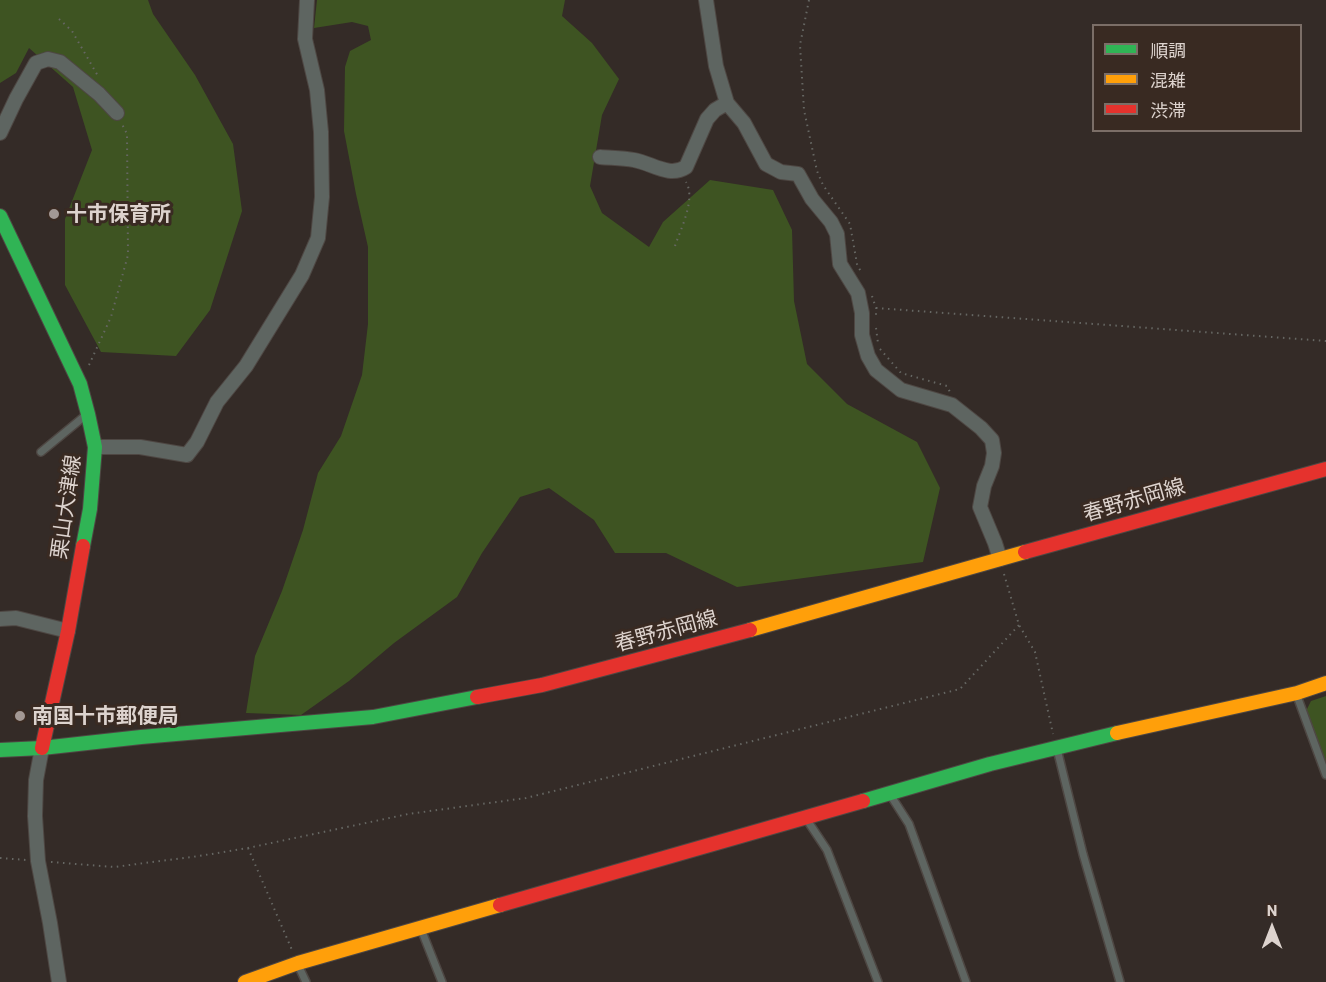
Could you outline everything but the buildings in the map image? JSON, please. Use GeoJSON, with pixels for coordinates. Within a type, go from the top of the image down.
{"type":"FeatureCollection","features":[{"type":"Feature","properties":{"kind":"main road","name":"栗山大津線"},"geometry":{"type":"LineString","coordinates":[[0,216],[80,384],[95,447],[90,509],[68,631],[42,748]]}},
{"type":"Feature","properties":{"kind":"main road","name":"春野赤岡線"},"geometry":{"type":"LineString","coordinates":[[0,750],[373,717],[542,685],[755,629],[1326,469]]}},
{"type":"Feature","properties":{"kind":"main road"},"geometry":{"type":"LineString","coordinates":[[245,982],[298,963],[952,773],[1056,746],[1297,693],[1326,683]]}},
{"type":"Feature","properties":{"kind":"street"},"geometry":{"type":"LineString","coordinates":[[95,447],[140,447],[187,455],[197,442],[216,402],[246,366],[302,275],[318,238],[322,197],[318,90],[305,39],[307,0]]}},
{"type":"Feature","properties":{"kind":"street"},"geometry":{"type":"LineString","coordinates":[[706,0],[716,66],[727,103],[744,123],[766,164],[781,172],[798,174],[812,199],[831,222],[837,234],[840,264],[858,293],[862,313],[862,335],[868,356],[876,370],[901,390],[952,405],[992,440],[994,453],[992,466],[984,486],[980,507],[1000,559]]}},
{"type":"Feature","properties":{"kind":"street"},"geometry":{"type":"LineString","coordinates":[[0,133],[36,63],[41,60],[60,62],[99,94],[117,113]]}},
{"type":"Feature","properties":{"kind":"street"},"geometry":{"type":"LineString","coordinates":[[600,157],[637,160],[661,170],[680,171],[686,167],[707,119],[727,103]]}},
{"type":"Feature","properties":{"kind":"street"},"geometry":{"type":"LineString","coordinates":[[0,619],[16,618],[68,631]]}},
{"type":"Feature","properties":{"kind":"street"},"geometry":{"type":"LineString","coordinates":[[42,748],[36,780],[35,816],[38,861],[59,982]]}},
{"type":"Feature","properties":{"kind":"lane"},"geometry":{"type":"LineString","coordinates":[[41,452],[88,414]]}},
{"type":"Feature","properties":{"kind":"lane"},"geometry":{"type":"LineString","coordinates":[[1297,693],[1326,775]]}},
{"type":"Feature","properties":{"kind":"lane"},"geometry":{"type":"LineString","coordinates":[[1056,746],[1083,854],[1120,982]]}},
{"type":"Feature","properties":{"kind":"lane"},"geometry":{"type":"LineString","coordinates":[[889,793],[909,824],[966,982]]}},
{"type":"Feature","properties":{"kind":"lane"},"geometry":{"type":"LineString","coordinates":[[805,817],[826,850],[878,982]]}},
{"type":"Feature","properties":{"kind":"lane"},"geometry":{"type":"LineString","coordinates":[[421,928],[442,982]]}},
{"type":"Feature","properties":{"kind":"lane"},"geometry":{"type":"LineString","coordinates":[[298,963],[306,982]]}},
{"type":"Feature","properties":{"kind":"path"},"geometry":{"type":"LineString","coordinates":[[810,0],[800,45],[804,110],[817,171],[823,185],[850,224],[857,264],[866,282]]}},
{"type":"Feature","properties":{"kind":"path"},"geometry":{"type":"LineString","coordinates":[[89,365],[111,317],[128,255],[127,134]]}},
{"type":"Feature","properties":{"kind":"path"},"geometry":{"type":"LineString","coordinates":[[675,246],[690,196],[689,188],[680,171]]}},
{"type":"Feature","properties":{"kind":"path"},"geometry":{"type":"LineString","coordinates":[[870,291],[876,308],[876,316]]}},
{"type":"Feature","properties":{"kind":"path"},"geometry":{"type":"LineString","coordinates":[[876,308],[1326,341]]}},
{"type":"Feature","properties":{"kind":"path"},"geometry":{"type":"LineString","coordinates":[[875,325],[880,349],[901,373],[947,386],[953,396],[952,405]]}},
{"type":"Feature","properties":{"kind":"path"},"geometry":{"type":"LineString","coordinates":[[1000,559],[1019,625],[1035,652],[1056,746]]}},
{"type":"Feature","properties":{"kind":"path"},"geometry":{"type":"LineString","coordinates":[[0,858],[114,867],[248,848],[408,814],[526,798],[960,689],[1019,625]]}},
{"type":"Feature","properties":{"kind":"path"},"geometry":{"type":"LineString","coordinates":[[248,848],[298,963]]}},
{"type":"Feature","properties":{"kind":"green space"},"geometry":{"type":"Polygon","coordinates":[[[0,0],[148,0],[153,14],[195,75],[233,144],[242,211],[210,310],[176,356],[101,352],[65,285],[65,219],[92,150],[73,87],[29,48],[16,73],[0,83],[0,0]]]}},
{"type":"Feature","properties":{"kind":"green space"},"geometry":{"type":"Polygon","coordinates":[[[317,0],[565,0],[562,16],[592,43],[619,79],[602,115],[590,186],[602,213],[649,247],[663,222],[710,180],[773,190],[792,230],[794,301],[807,364],[847,404],[917,442],[940,488],[923,562],[737,587],[666,553],[615,553],[594,520],[549,488],[520,497],[482,553],[457,597],[394,643],[349,681],[301,715],[246,713],[255,656],[282,591],[303,530],[318,473],[341,436],[362,375],[368,324],[368,247],[344,131],[345,67],[350,51],[371,40],[368,26],[352,22],[314,28],[317,0]]]}},
{"type":"Feature","properties":{"kind":"green space"},"geometry":{"type":"Polygon","coordinates":[[[1326,696],[1326,769],[1306,711],[1311,701],[1326,696]]]}},
{"type":"Feature","properties":{"kind":"traffic: fast"},"geometry":{"type":"LineString","coordinates":[[0,216],[80,384],[88,414],[95,447],[90,509],[83,546]]}},
{"type":"Feature","properties":{"kind":"traffic: fast"},"geometry":{"type":"LineString","coordinates":[[0,750],[373,717],[477,697]]}},
{"type":"Feature","properties":{"kind":"traffic: fast"},"geometry":{"type":"LineString","coordinates":[[863,801],[990,764],[1117,733]]}},
{"type":"Feature","properties":{"kind":"traffic: slow"},"geometry":{"type":"LineString","coordinates":[[750,630],[1025,552]]}},
{"type":"Feature","properties":{"kind":"traffic: slow"},"geometry":{"type":"LineString","coordinates":[[1117,733],[1297,693],[1326,683]]}},
{"type":"Feature","properties":{"kind":"traffic: slow"},"geometry":{"type":"LineString","coordinates":[[245,982],[298,963],[500,905]]}},
{"type":"Feature","properties":{"kind":"traffic: jam"},"geometry":{"type":"LineString","coordinates":[[1025,552],[1326,469]]}},
{"type":"Feature","properties":{"kind":"traffic: jam"},"geometry":{"type":"LineString","coordinates":[[42,748],[68,631],[83,546]]}},
{"type":"Feature","properties":{"kind":"traffic: jam"},"geometry":{"type":"LineString","coordinates":[[477,697],[542,685],[750,630]]}},
{"type":"Feature","properties":{"kind":"traffic: jam"},"geometry":{"type":"LineString","coordinates":[[500,905],[863,801]]}},
{"type":"Feature","properties":{"kind":"place","name":"十市保育所"},"geometry":{"type":"Point","coordinates":[54,214]}},
{"type":"Feature","properties":{"kind":"place","name":"南国十市郵便局"},"geometry":{"type":"Point","coordinates":[20,716]}}]}
